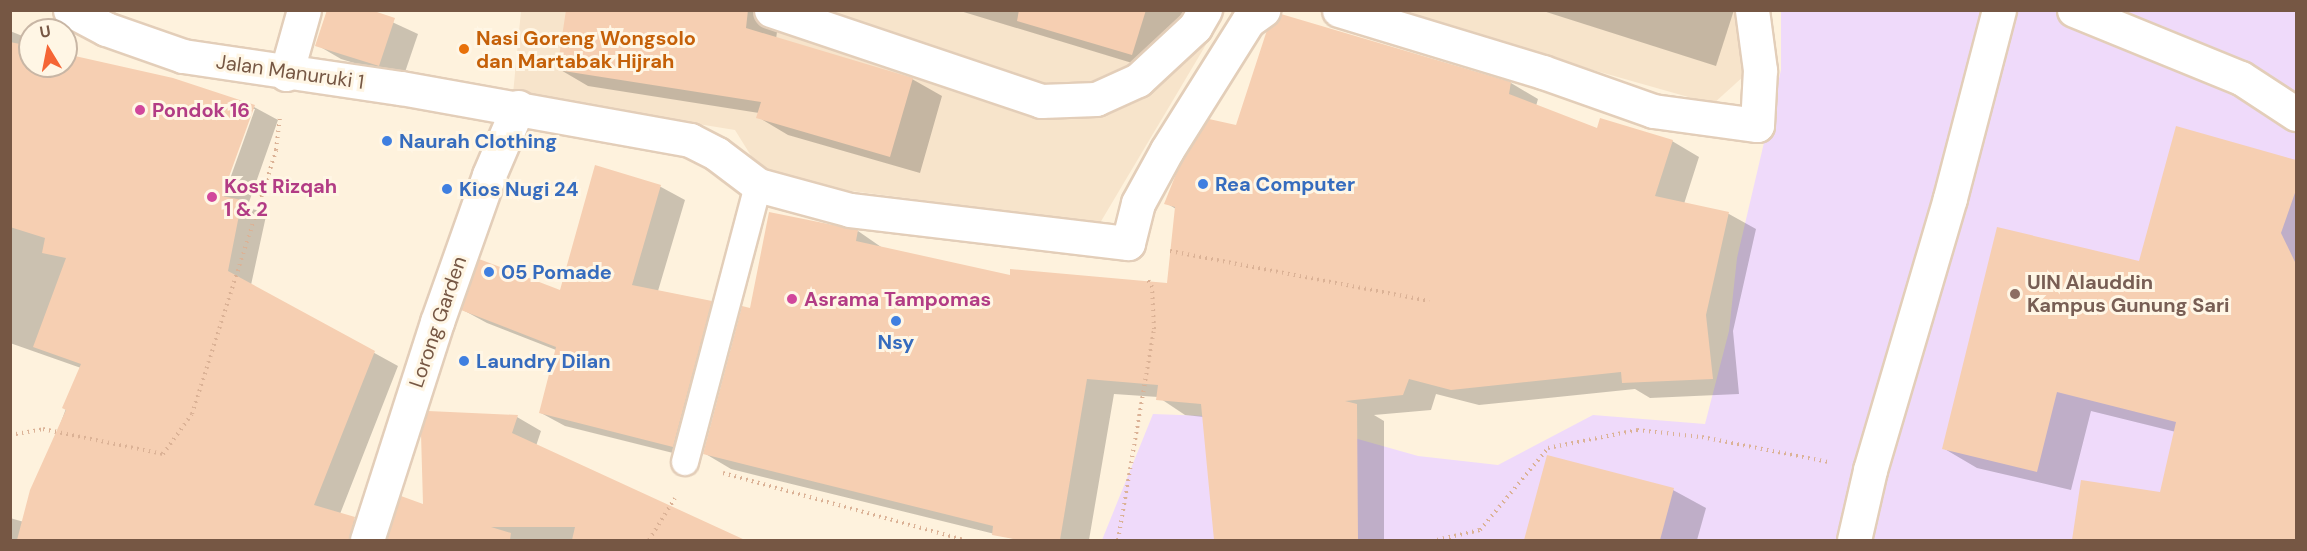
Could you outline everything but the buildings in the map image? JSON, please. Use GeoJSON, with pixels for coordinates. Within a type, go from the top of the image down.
{"type":"FeatureCollection","features":[{"type":"Feature","properties":{"kind":"street","name":"Jalan Manuruki 1"},"geometry":{"type":"LineString","coordinates":[[70,10],[106,29],[183,56],[286,74],[518,107],[690,140],[717,154],[758,185]]}},
{"type":"Feature","properties":{"kind":"street"},"geometry":{"type":"LineString","coordinates":[[286,74],[304,10]]}},
{"type":"Feature","properties":{"kind":"street"},"geometry":{"type":"LineString","coordinates":[[771,10],[1041,101],[1096,99],[1138,80],[1195,27],[1205,10]]}},
{"type":"Feature","properties":{"kind":"street"},"geometry":{"type":"LineString","coordinates":[[758,185],[850,210],[1128,243],[1138,203],[1167,150],[1248,21],[1263,10]]}},
{"type":"Feature","properties":{"kind":"street"},"geometry":{"type":"LineString","coordinates":[[1339,10],[1543,72],[1653,111],[1757,125],[1760,70],[1752,10]]}},
{"type":"Feature","properties":{"kind":"street"},"geometry":{"type":"LineString","coordinates":[[1854,540],[1870,470],[1950,198],[1999,10]]}},
{"type":"Feature","properties":{"kind":"street"},"geometry":{"type":"LineString","coordinates":[[2074,10],[2241,78],[2296,114]]}},
{"type":"Feature","properties":{"kind":"street","name":"Lorong Garden"},"geometry":{"type":"LineString","coordinates":[[367,540],[441,311],[489,175],[518,107]]}},
{"type":"Feature","properties":{"kind":"lane"},"geometry":{"type":"LineString","coordinates":[[685,462],[758,185]]}},
{"type":"Feature","properties":{"kind":"path"},"geometry":{"type":"LineString","coordinates":[[10,435],[43,429],[163,454],[192,414],[276,150],[286,74]]}},
{"type":"Feature","properties":{"kind":"path"},"geometry":{"type":"LineString","coordinates":[[1128,243],[1429,301]]}},
{"type":"Feature","properties":{"kind":"path"},"geometry":{"type":"LineString","coordinates":[[1118,540],[1154,329],[1152,287],[1128,243]]}},
{"type":"Feature","properties":{"kind":"path"},"geometry":{"type":"LineString","coordinates":[[1437,540],[1480,530],[1548,448],[1637,430],[1702,437],[1870,470]]}},
{"type":"Feature","properties":{"kind":"path"},"geometry":{"type":"LineString","coordinates":[[649,540],[681,489],[685,462],[965,540]]}},
{"type":"Feature","properties":{"kind":"shaded area"},"geometry":{"type":"Polygon","coordinates":[[[521,11],[1226,11],[1100,223],[766,180],[735,130],[513,94],[521,11]]]}},
{"type":"Feature","properties":{"kind":"shaded area"},"geometry":{"type":"Polygon","coordinates":[[[1384,11],[1765,11],[1756,65],[1713,104],[1384,11]]]}},
{"type":"Feature","properties":{"kind":"shaded area","name":"UIN Alauddin Kampus Gunung Sari"},"geometry":{"type":"Polygon","coordinates":[[[1781,11],[2296,11],[2296,540],[1102,540],[1153,414],[1287,419],[1418,456],[1498,465],[1593,415],[1705,424],[1729,331],[1737,258],[1781,70],[1781,11]]]}},
{"type":"Feature","properties":{"kind":"place","name":"Nasi Goreng Wongsolo dan Martabak Hijrah"},"geometry":{"type":"Point","coordinates":[464,49]}},
{"type":"Feature","properties":{"kind":"place","name":"Pondok 16"},"geometry":{"type":"Point","coordinates":[140,110]}},
{"type":"Feature","properties":{"kind":"place","name":"Naurah Clothing"},"geometry":{"type":"Point","coordinates":[387,141]}},
{"type":"Feature","properties":{"kind":"place","name":"Rea Computer"},"geometry":{"type":"Point","coordinates":[1203,184]}},
{"type":"Feature","properties":{"kind":"place","name":"Kios Nugi 24"},"geometry":{"type":"Point","coordinates":[447,189]}},
{"type":"Feature","properties":{"kind":"place","name":"Kost Rizqah 1 & 2"},"geometry":{"type":"Point","coordinates":[212,197]}},
{"type":"Feature","properties":{"kind":"place","name":"05 Pomade"},"geometry":{"type":"Point","coordinates":[489,272]}},
{"type":"Feature","properties":{"kind":"place","name":"UIN Alauddin Kampus Gunung Sari"},"geometry":{"type":"Point","coordinates":[2015,294]}},
{"type":"Feature","properties":{"kind":"place","name":"Asrama Tampomas"},"geometry":{"type":"Point","coordinates":[792,299]}},
{"type":"Feature","properties":{"kind":"place","name":"Nsy"},"geometry":{"type":"Point","coordinates":[896,321]}},
{"type":"Feature","properties":{"kind":"place","name":"Laundry Dilan"},"geometry":{"type":"Point","coordinates":[464,361]}}]}
